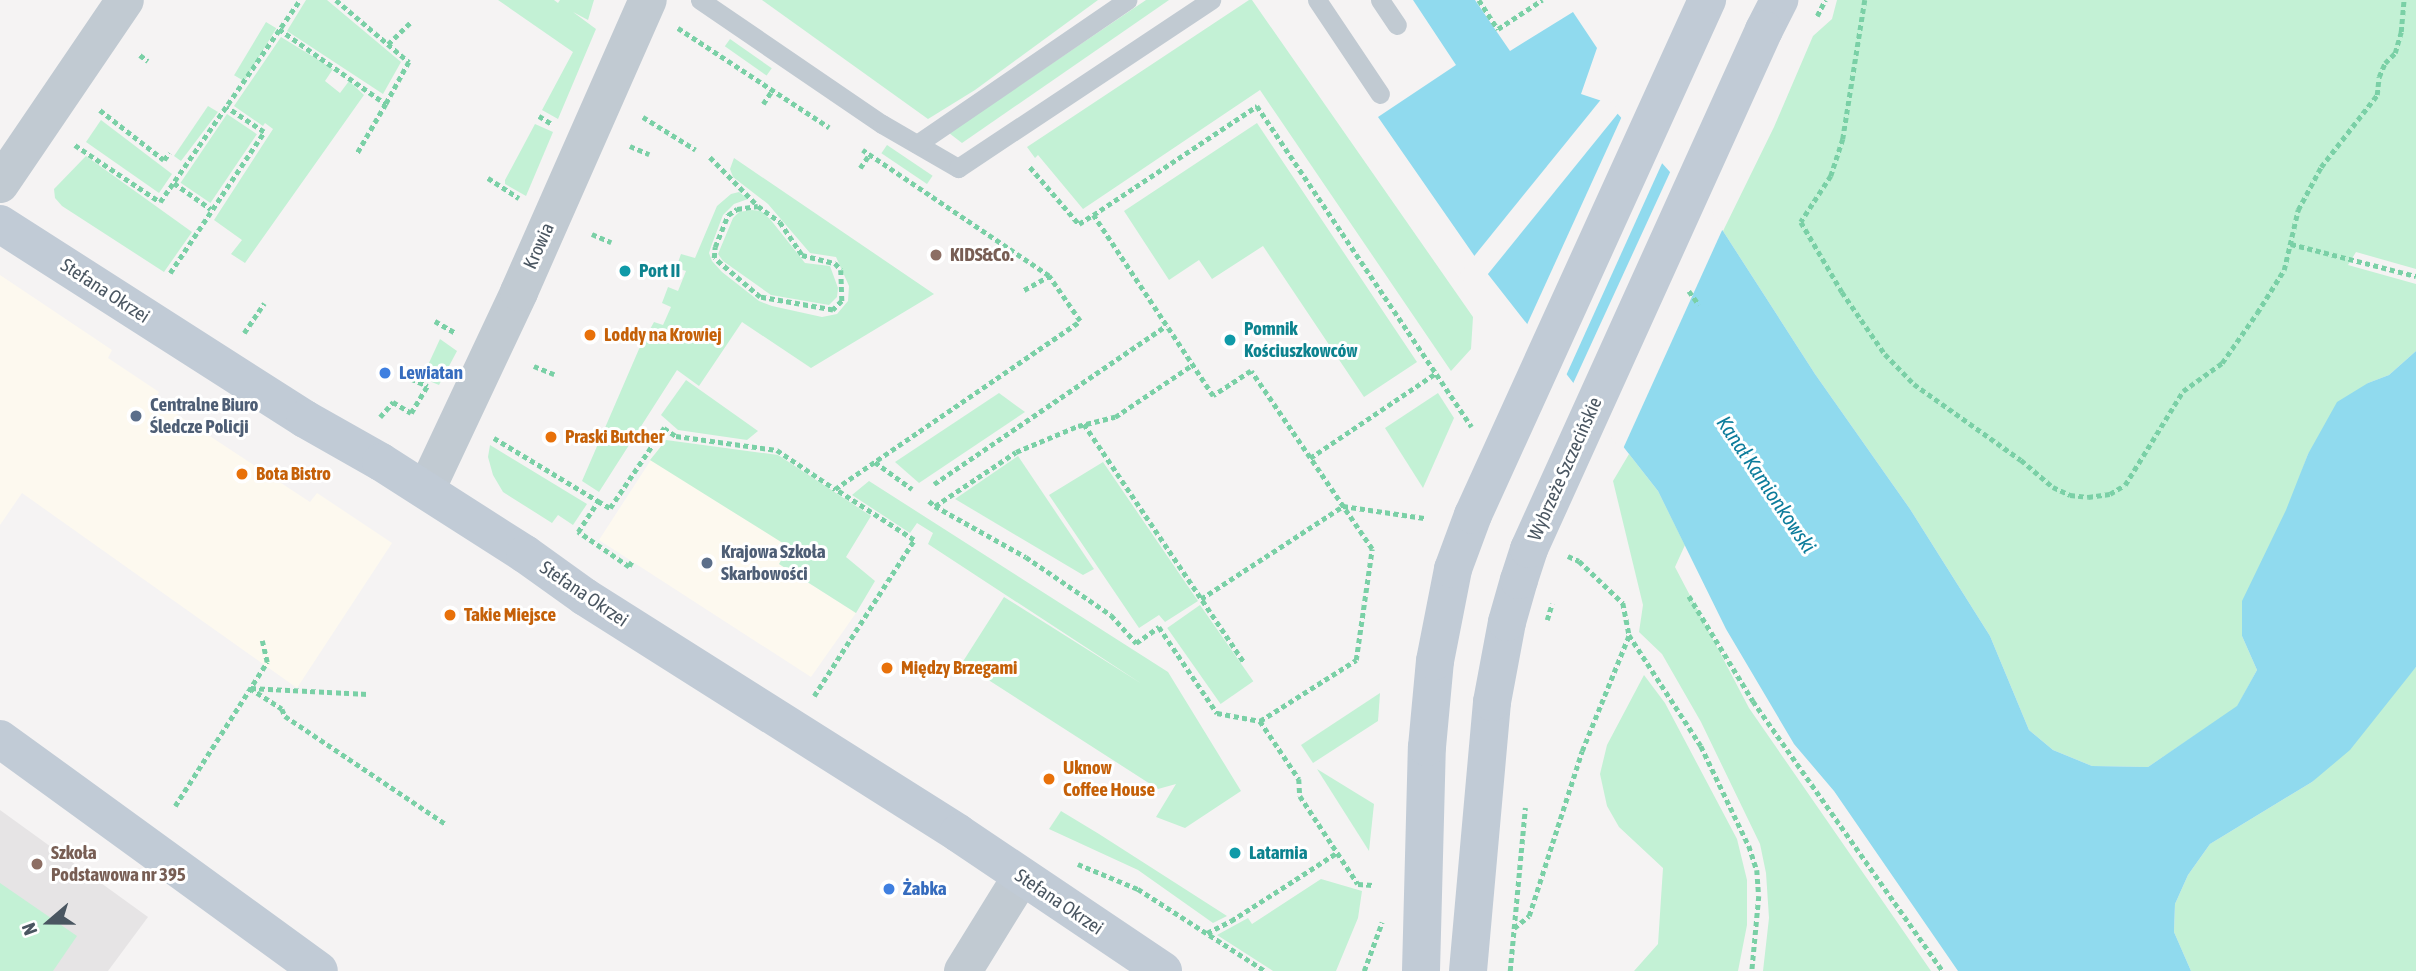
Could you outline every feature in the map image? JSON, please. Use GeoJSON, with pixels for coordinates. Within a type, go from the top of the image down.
{"type":"FeatureCollection","features":[{"type":"Feature","properties":{"kind":"main road"},"geometry":{"type":"LineString","coordinates":[[1421,971],[1427,747],[1435,662],[1453,569],[1473,515],[1707,0]]}},
{"type":"Feature","properties":{"kind":"main road","name":"Wybrzeże Szczecińskie"},"geometry":{"type":"LineString","coordinates":[[1468,971],[1492,702],[1507,622],[1528,549],[1772,15]]}},
{"type":"Feature","properties":{"kind":"main road","name":"Stefana Okrzei"},"geometry":{"type":"LineString","coordinates":[[0,224],[305,419],[426,490],[596,604],[949,827],[1163,971]]}},
{"type":"Feature","properties":{"kind":"main road"},"geometry":{"type":"LineString","coordinates":[[0,739],[319,971]]}},
{"type":"Feature","properties":{"kind":"street"},"geometry":{"type":"LineString","coordinates":[[0,184],[125,0]]}},
{"type":"Feature","properties":{"kind":"street","name":"Krowia"},"geometry":{"type":"LineString","coordinates":[[426,490],[519,292],[659,12]]}},
{"type":"Feature","properties":{"kind":"street"},"geometry":{"type":"LineString","coordinates":[[963,971],[1021,877]]}},
{"type":"Feature","properties":{"kind":"lane"},"geometry":{"type":"LineString","coordinates":[[700,0],[882,124],[958,168],[1211,0]]}},
{"type":"Feature","properties":{"kind":"lane"},"geometry":{"type":"LineString","coordinates":[[917,144],[1127,0]]}},
{"type":"Feature","properties":{"kind":"lane"},"geometry":{"type":"LineString","coordinates":[[1317,0],[1380,94]]}},
{"type":"Feature","properties":{"kind":"lane"},"geometry":{"type":"LineString","coordinates":[[1380,0],[1397,25]]}},
{"type":"Feature","properties":{"kind":"path"},"geometry":{"type":"LineString","coordinates":[[75,145],[160,202],[300,0]]}},
{"type":"Feature","properties":{"kind":"path"},"geometry":{"type":"LineString","coordinates":[[336,0],[409,62],[357,154]]}},
{"type":"Feature","properties":{"kind":"path"},"geometry":{"type":"LineString","coordinates":[[1479,0],[1498,29],[1542,0]]}},
{"type":"Feature","properties":{"kind":"path"},"geometry":{"type":"LineString","coordinates":[[1864,0],[1843,139],[1831,176],[1801,222],[1842,292],[1885,354],[1914,384],[2021,460],[2053,487],[2070,495],[2088,497],[2110,494],[2126,485],[2183,391],[2222,363],[2284,270],[2298,210],[2321,167],[2377,95],[2379,77],[2398,42],[2404,0]]}},
{"type":"Feature","properties":{"kind":"path"},"geometry":{"type":"LineString","coordinates":[[659,12],[836,132]]}},
{"type":"Feature","properties":{"kind":"path"},"geometry":{"type":"LineString","coordinates":[[388,44],[411,22]]}},
{"type":"Feature","properties":{"kind":"path"},"geometry":{"type":"LineString","coordinates":[[279,29],[386,104]]}},
{"type":"Feature","properties":{"kind":"path"},"geometry":{"type":"LineString","coordinates":[[140,55],[148,61]]}},
{"type":"Feature","properties":{"kind":"path"},"geometry":{"type":"LineString","coordinates":[[763,104],[773,89]]}},
{"type":"Feature","properties":{"kind":"path"},"geometry":{"type":"LineString","coordinates":[[1030,167],[1079,225],[1257,106],[1479,437]]}},
{"type":"Feature","properties":{"kind":"path"},"geometry":{"type":"LineString","coordinates":[[170,273],[264,132],[226,107]]}},
{"type":"Feature","properties":{"kind":"path"},"geometry":{"type":"LineString","coordinates":[[100,110],[164,160],[169,153]]}},
{"type":"Feature","properties":{"kind":"path"},"geometry":{"type":"LineString","coordinates":[[643,117],[696,150]]}},
{"type":"Feature","properties":{"kind":"path"},"geometry":{"type":"LineString","coordinates":[[835,489],[1080,321],[1049,276],[852,143]]}},
{"type":"Feature","properties":{"kind":"path"},"geometry":{"type":"LineString","coordinates":[[630,146],[649,154]]}},
{"type":"Feature","properties":{"kind":"path"},"geometry":{"type":"LineString","coordinates":[[860,168],[869,155]]}},
{"type":"Feature","properties":{"kind":"path"},"geometry":{"type":"LineString","coordinates":[[710,157],[758,206],[780,222],[803,255],[835,263],[841,270],[842,301],[833,310],[760,297],[714,258],[715,247],[728,215],[737,209],[758,206]]}},
{"type":"Feature","properties":{"kind":"path"},"geometry":{"type":"LineString","coordinates":[[488,178],[529,204]]}},
{"type":"Feature","properties":{"kind":"path"},"geometry":{"type":"LineString","coordinates":[[174,183],[211,209]]}},
{"type":"Feature","properties":{"kind":"path"},"geometry":{"type":"LineString","coordinates":[[929,501],[1027,557],[1111,615],[1136,643],[1159,627],[1217,713],[1260,721],[1356,660],[1372,549],[1251,371],[1213,396],[1093,215]]}},
{"type":"Feature","properties":{"kind":"path"},"geometry":{"type":"LineString","coordinates":[[592,234],[611,242]]}},
{"type":"Feature","properties":{"kind":"path"},"geometry":{"type":"LineString","coordinates":[[2291,244],[2416,276]]}},
{"type":"Feature","properties":{"kind":"path"},"geometry":{"type":"LineString","coordinates":[[1024,290],[1049,276]]}},
{"type":"Feature","properties":{"kind":"path"},"geometry":{"type":"LineString","coordinates":[[244,333],[264,303]]}},
{"type":"Feature","properties":{"kind":"path"},"geometry":{"type":"LineString","coordinates":[[435,321],[458,334]]}},
{"type":"Feature","properties":{"kind":"path"},"geometry":{"type":"LineString","coordinates":[[934,484],[1166,326]]}},
{"type":"Feature","properties":{"kind":"path"},"geometry":{"type":"LineString","coordinates":[[935,506],[1016,452],[1084,424],[1115,417],[1192,365]]}},
{"type":"Feature","properties":{"kind":"path"},"geometry":{"type":"LineString","coordinates":[[534,366],[554,374]]}},
{"type":"Feature","properties":{"kind":"path"},"geometry":{"type":"LineString","coordinates":[[1310,458],[1436,373]]}},
{"type":"Feature","properties":{"kind":"path"},"geometry":{"type":"LineString","coordinates":[[403,375],[436,390]]}},
{"type":"Feature","properties":{"kind":"path"},"geometry":{"type":"LineString","coordinates":[[379,418],[393,402],[411,413],[427,386]]}},
{"type":"Feature","properties":{"kind":"path"},"geometry":{"type":"LineString","coordinates":[[1084,424],[1244,662]]}},
{"type":"Feature","properties":{"kind":"path"},"geometry":{"type":"LineString","coordinates":[[487,433],[610,508],[664,428],[676,436],[777,450],[914,540],[813,698]]}},
{"type":"Feature","properties":{"kind":"path"},"geometry":{"type":"LineString","coordinates":[[875,462],[912,488]]}},
{"type":"Feature","properties":{"kind":"path"},"geometry":{"type":"LineString","coordinates":[[598,501],[578,533],[629,567],[632,562]]}},
{"type":"Feature","properties":{"kind":"path"},"geometry":{"type":"LineString","coordinates":[[1201,599],[1343,506],[1424,518]]}},
{"type":"Feature","properties":{"kind":"path"},"geometry":{"type":"LineString","coordinates":[[1556,550],[1579,561],[1623,603],[1629,635],[1700,746],[1749,846],[1756,870],[1759,896],[1752,971]]}},
{"type":"Feature","properties":{"kind":"path"},"geometry":{"type":"LineString","coordinates":[[1689,596],[1753,701],[1943,971]]}},
{"type":"Feature","properties":{"kind":"path"},"geometry":{"type":"LineString","coordinates":[[1545,632],[1547,620]]}},
{"type":"Feature","properties":{"kind":"path"},"geometry":{"type":"LineString","coordinates":[[1515,927],[1529,916],[1582,751],[1629,635]]}},
{"type":"Feature","properties":{"kind":"path"},"geometry":{"type":"LineString","coordinates":[[175,806],[267,662],[262,641]]}},
{"type":"Feature","properties":{"kind":"path"},"geometry":{"type":"LineString","coordinates":[[250,688],[369,694]]}},
{"type":"Feature","properties":{"kind":"path"},"geometry":{"type":"LineString","coordinates":[[250,688],[282,709],[285,716],[447,825]]}},
{"type":"Feature","properties":{"kind":"path"},"geometry":{"type":"LineString","coordinates":[[1260,721],[1299,779],[1300,796],[1358,884],[1373,885]]}},
{"type":"Feature","properties":{"kind":"path"},"geometry":{"type":"LineString","coordinates":[[1510,971],[1525,805]]}},
{"type":"Feature","properties":{"kind":"path"},"geometry":{"type":"LineString","coordinates":[[1206,933],[1231,921],[1338,852]]}},
{"type":"Feature","properties":{"kind":"path"},"geometry":{"type":"LineString","coordinates":[[1074,863],[1138,889],[1265,971]]}},
{"type":"Feature","properties":{"kind":"path"},"geometry":{"type":"LineString","coordinates":[[1364,971],[1382,919]]}},
{"type":"Feature","properties":{"kind":"shaded area"},"geometry":{"type":"Polygon","coordinates":[[[0,275],[112,350],[108,358],[159,392],[155,400],[310,502],[317,493],[392,543],[297,688],[22,493],[0,525],[0,275]]]}},
{"type":"Feature","properties":{"kind":"shaded area","name":"Krajowa Szkoła Skarbowości"},"geometry":{"type":"Polygon","coordinates":[[[658,449],[795,536],[779,564],[856,613],[811,677],[599,540],[658,449]]]}},
{"type":"Feature","properties":{"kind":"shaded area","name":"Szkoła Podstawowa nr 395"},"geometry":{"type":"Polygon","coordinates":[[[0,810],[148,917],[108,971],[0,971],[0,810]]]}},
{"type":"Feature","properties":{"kind":"green space"},"geometry":{"type":"Polygon","coordinates":[[[306,0],[327,0],[401,62],[383,94],[287,31],[306,0]]]}},
{"type":"Feature","properties":{"kind":"green space"},"geometry":{"type":"Polygon","coordinates":[[[498,0],[554,0],[558,3],[560,0],[594,0],[588,20],[573,12],[596,29],[558,119],[542,110],[573,52],[498,0]]]}},
{"type":"Feature","properties":{"kind":"green space"},"geometry":{"type":"Polygon","coordinates":[[[762,0],[1098,0],[975,90],[928,119],[762,0]]]}},
{"type":"Feature","properties":{"kind":"green space"},"geometry":{"type":"Polygon","coordinates":[[[1146,0],[1169,0],[962,143],[949,133],[1146,0]]]}},
{"type":"Feature","properties":{"kind":"green space"},"geometry":{"type":"Polygon","coordinates":[[[1252,0],[1473,317],[1471,349],[1451,371],[1260,90],[1083,209],[1038,155],[1035,158],[1027,147],[1252,0]]]}},
{"type":"Feature","properties":{"kind":"green space"},"geometry":{"type":"Polygon","coordinates":[[[1837,0],[2416,0],[2416,269],[2356,252],[2348,265],[2416,284],[2416,351],[2389,375],[2368,383],[2308,454],[2242,636],[2257,670],[2237,707],[2148,767],[2092,766],[2053,750],[2029,730],[1990,636],[1910,509],[1815,374],[1723,231],[1774,127],[1813,36],[1832,19],[1837,0]]]}},
{"type":"Feature","properties":{"kind":"green space"},"geometry":{"type":"Polygon","coordinates":[[[266,22],[276,28],[244,81],[234,75],[266,22]]]}},
{"type":"Feature","properties":{"kind":"green space"},"geometry":{"type":"Polygon","coordinates":[[[281,37],[333,69],[325,81],[340,93],[349,81],[364,95],[245,263],[231,254],[242,240],[214,220],[273,129],[265,123],[263,126],[234,106],[281,37]]]}},
{"type":"Feature","properties":{"kind":"green space"},"geometry":{"type":"Polygon","coordinates":[[[730,39],[772,68],[767,76],[725,46],[730,39]]]}},
{"type":"Feature","properties":{"kind":"green space"},"geometry":{"type":"Polygon","coordinates":[[[208,106],[218,112],[181,161],[174,156],[208,106]]]}},
{"type":"Feature","properties":{"kind":"green space"},"geometry":{"type":"Polygon","coordinates":[[[227,114],[257,134],[210,203],[181,183],[227,114]]]}},
{"type":"Feature","properties":{"kind":"green space"},"geometry":{"type":"Polygon","coordinates":[[[101,120],[172,174],[159,193],[86,142],[101,120]]]}},
{"type":"Feature","properties":{"kind":"green space"},"geometry":{"type":"Polygon","coordinates":[[[1257,123],[1417,362],[1364,397],[1263,246],[1212,279],[1199,260],[1169,280],[1124,211],[1257,123]]]}},
{"type":"Feature","properties":{"kind":"green space"},"geometry":{"type":"Polygon","coordinates":[[[535,124],[553,132],[526,196],[505,184],[505,180],[535,124]]]}},
{"type":"Feature","properties":{"kind":"green space"},"geometry":{"type":"Polygon","coordinates":[[[887,145],[933,176],[927,184],[881,153],[887,145]]]}},
{"type":"Feature","properties":{"kind":"green space"},"geometry":{"type":"Polygon","coordinates":[[[86,156],[192,232],[164,272],[62,206],[55,198],[54,189],[86,156]]]}},
{"type":"Feature","properties":{"kind":"green space"},"geometry":{"type":"Polygon","coordinates":[[[734,158],[934,294],[811,368],[742,322],[699,386],[677,370],[599,492],[582,481],[639,349],[654,322],[663,325],[671,307],[662,303],[668,287],[678,291],[686,271],[676,268],[681,254],[695,258],[717,206],[731,194],[739,192],[748,199],[734,204],[723,215],[712,244],[709,253],[722,272],[759,301],[772,306],[822,317],[837,314],[848,301],[849,286],[836,257],[810,253],[768,204],[733,177],[730,169],[734,158]]]}},
{"type":"Feature","properties":{"kind":"green space"},"geometry":{"type":"Polygon","coordinates":[[[761,211],[770,219],[805,263],[830,266],[838,288],[837,297],[829,305],[771,295],[723,261],[718,254],[733,218],[739,212],[761,211]]]}},
{"type":"Feature","properties":{"kind":"green space"},"geometry":{"type":"Polygon","coordinates":[[[440,339],[457,351],[439,385],[422,378],[440,339]]]}},
{"type":"Feature","properties":{"kind":"green space"},"geometry":{"type":"Polygon","coordinates":[[[686,380],[758,431],[747,440],[678,430],[661,415],[686,380]]]}},
{"type":"Feature","properties":{"kind":"green space"},"geometry":{"type":"Polygon","coordinates":[[[999,393],[1025,412],[919,483],[895,462],[999,393]]]}},
{"type":"Feature","properties":{"kind":"green space"},"geometry":{"type":"Polygon","coordinates":[[[1438,393],[1454,418],[1423,488],[1385,428],[1438,393]]]}},
{"type":"Feature","properties":{"kind":"green space"},"geometry":{"type":"Polygon","coordinates":[[[666,440],[778,455],[871,516],[846,557],[875,581],[856,613],[779,564],[789,547],[650,460],[666,440]]]}},
{"type":"Feature","properties":{"kind":"green space"},"geometry":{"type":"Polygon","coordinates":[[[490,445],[587,504],[573,525],[558,515],[552,523],[503,492],[493,475],[488,457],[490,445]]]}},
{"type":"Feature","properties":{"kind":"green space"},"geometry":{"type":"Polygon","coordinates":[[[1629,454],[1658,491],[1685,545],[1675,567],[1749,708],[1931,971],[1763,971],[1769,918],[1766,873],[1760,844],[1701,722],[1662,654],[1639,632],[1643,605],[1613,481],[1629,454]]]}},
{"type":"Feature","properties":{"kind":"green space"},"geometry":{"type":"Polygon","coordinates":[[[1018,456],[1094,569],[1083,575],[955,499],[1018,456]]]}},
{"type":"Feature","properties":{"kind":"green space"},"geometry":{"type":"Polygon","coordinates":[[[1103,462],[1198,601],[1165,622],[1159,615],[1139,628],[1049,495],[1103,462]]]}},
{"type":"Feature","properties":{"kind":"green space"},"geometry":{"type":"Polygon","coordinates":[[[869,481],[1168,672],[1241,791],[1185,828],[1156,817],[1176,784],[1158,789],[962,663],[1004,597],[1142,684],[928,544],[933,533],[917,523],[910,533],[852,495],[869,481]]]}},
{"type":"Feature","properties":{"kind":"green space"},"geometry":{"type":"Polygon","coordinates":[[[1200,605],[1253,681],[1221,704],[1167,628],[1200,605]]]}},
{"type":"Feature","properties":{"kind":"green space"},"geometry":{"type":"Polygon","coordinates":[[[2416,667],[2416,971],[2191,971],[2174,932],[2175,904],[2188,875],[2210,844],[2312,782],[2416,667]]]}},
{"type":"Feature","properties":{"kind":"green space"},"geometry":{"type":"Polygon","coordinates":[[[1644,675],[1665,703],[1737,839],[1747,880],[1747,925],[1738,971],[1634,971],[1658,944],[1663,868],[1619,827],[1607,806],[1600,774],[1607,745],[1644,675]]]}},
{"type":"Feature","properties":{"kind":"green space"},"geometry":{"type":"Polygon","coordinates":[[[1380,693],[1378,721],[1313,763],[1301,745],[1380,693]]]}},
{"type":"Feature","properties":{"kind":"green space"},"geometry":{"type":"Polygon","coordinates":[[[1317,769],[1374,804],[1369,851],[1317,769]]]}},
{"type":"Feature","properties":{"kind":"green space"},"geometry":{"type":"Polygon","coordinates":[[[1061,811],[1227,916],[1213,923],[1138,870],[1049,829],[1061,811]]]}},
{"type":"Feature","properties":{"kind":"green space"},"geometry":{"type":"Polygon","coordinates":[[[1321,879],[1362,891],[1358,918],[1336,971],[1273,971],[1217,935],[1248,918],[1252,924],[1321,879]]]}},
{"type":"Feature","properties":{"kind":"green space"},"geometry":{"type":"Polygon","coordinates":[[[0,883],[77,936],[53,971],[0,971],[0,883]]]}},
{"type":"Feature","properties":{"kind":"water","name":"Kanał Kamionkowski"},"geometry":{"type":"Polygon","coordinates":[[[1413,0],[1475,0],[1510,51],[1573,12],[1597,48],[1581,94],[1608,103],[1723,231],[1815,374],[1910,509],[1990,636],[2029,730],[2053,750],[2092,766],[2148,767],[2237,706],[2257,670],[2242,636],[2242,601],[2286,510],[2308,454],[2337,402],[2368,383],[2389,375],[2416,351],[2416,667],[2350,750],[2312,782],[2210,844],[2188,875],[2175,904],[2174,932],[2191,971],[1958,971],[1834,791],[1794,744],[1726,629],[1658,491],[1480,264],[1378,117],[1456,65],[1413,0]]]}},
{"type":"Feature","properties":{"kind":"pier"},"geometry":{"type":"Polygon","coordinates":[[[1603,97],[1620,111],[1475,290],[1458,276],[1603,97]]]}},
{"type":"Feature","properties":{"kind":"pier"},"geometry":{"type":"Polygon","coordinates":[[[1623,114],[1664,159],[1564,380],[1525,329],[1623,114]]]}},
{"type":"Feature","properties":{"kind":"pier"},"geometry":{"type":"Polygon","coordinates":[[[1672,168],[1724,226],[1622,451],[1571,388],[1672,168]]]}},
{"type":"Feature","properties":{"kind":"place","name":"KIDS&Co."},"geometry":{"type":"Point","coordinates":[936,255]}},
{"type":"Feature","properties":{"kind":"place","name":"Port II"},"geometry":{"type":"Point","coordinates":[625,271]}},
{"type":"Feature","properties":{"kind":"place","name":"Loddy na Krowiej"},"geometry":{"type":"Point","coordinates":[590,335]}},
{"type":"Feature","properties":{"kind":"place","name":"Pomnik Kościuszkowców"},"geometry":{"type":"Point","coordinates":[1230,340]}},
{"type":"Feature","properties":{"kind":"place","name":"Lewiatan"},"geometry":{"type":"Point","coordinates":[385,373]}},
{"type":"Feature","properties":{"kind":"place","name":"Centralne Biuro Śledcze Policji"},"geometry":{"type":"Point","coordinates":[136,416]}},
{"type":"Feature","properties":{"kind":"place","name":"Praski Butcher"},"geometry":{"type":"Point","coordinates":[551,437]}},
{"type":"Feature","properties":{"kind":"place","name":"Bota Bistro"},"geometry":{"type":"Point","coordinates":[242,474]}},
{"type":"Feature","properties":{"kind":"place","name":"Krajowa Szkoła Skarbowości"},"geometry":{"type":"Point","coordinates":[707,563]}},
{"type":"Feature","properties":{"kind":"place","name":"Takie Miejsce"},"geometry":{"type":"Point","coordinates":[450,615]}},
{"type":"Feature","properties":{"kind":"place","name":"Między Brzegami"},"geometry":{"type":"Point","coordinates":[887,668]}},
{"type":"Feature","properties":{"kind":"place","name":"Uknow Coffee House"},"geometry":{"type":"Point","coordinates":[1049,779]}},
{"type":"Feature","properties":{"kind":"place","name":"Latarnia"},"geometry":{"type":"Point","coordinates":[1235,853]}},
{"type":"Feature","properties":{"kind":"place","name":"Szkoła Podstawowa nr 395"},"geometry":{"type":"Point","coordinates":[37,864]}},
{"type":"Feature","properties":{"kind":"place","name":"Żabka"},"geometry":{"type":"Point","coordinates":[889,889]}}]}
